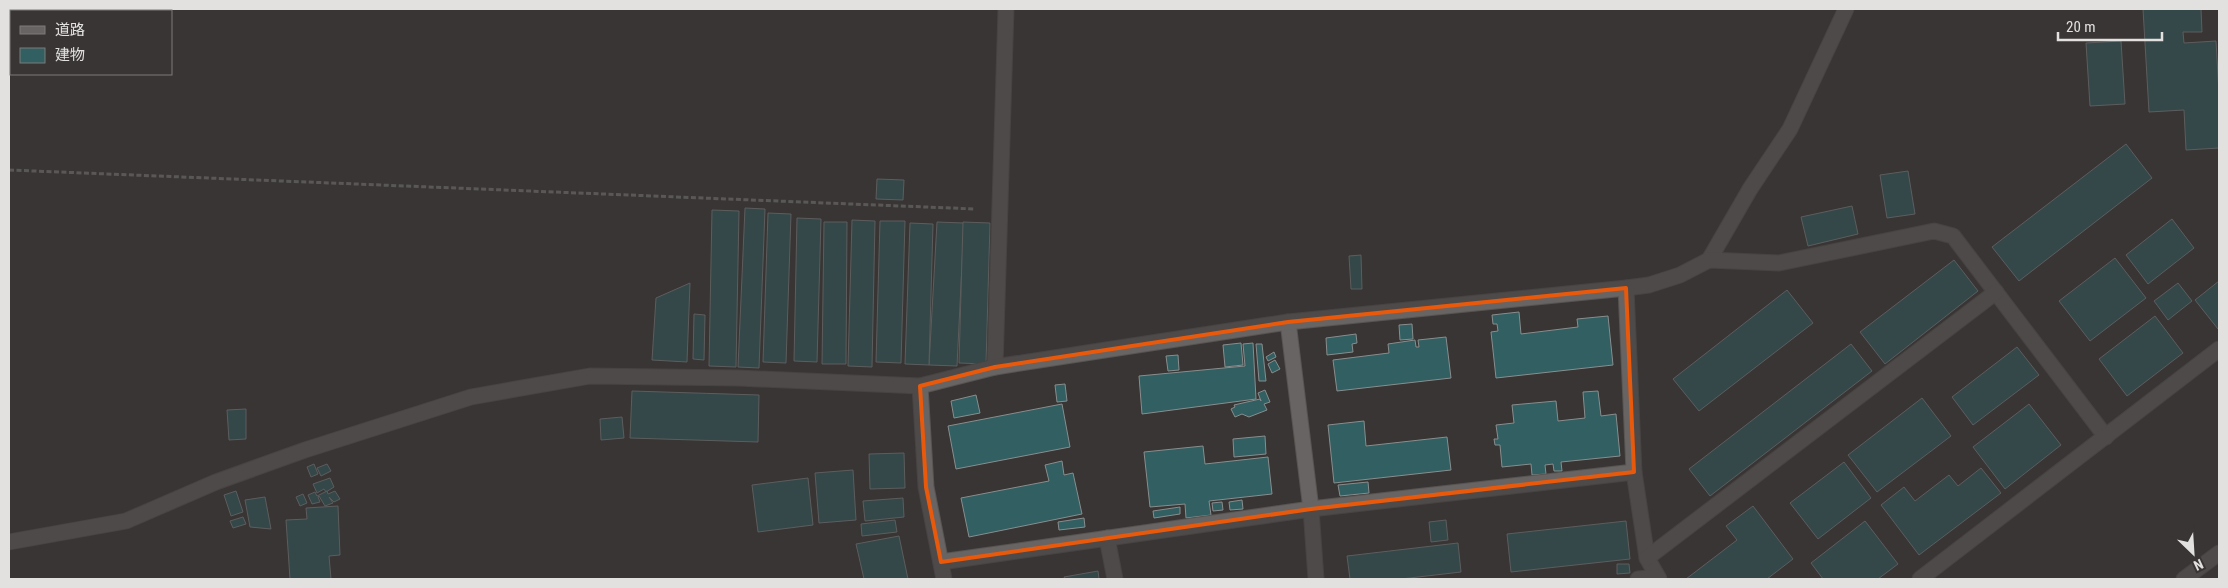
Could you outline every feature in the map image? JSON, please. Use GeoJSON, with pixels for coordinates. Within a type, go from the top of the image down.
{"type":"FeatureCollection","features":[{"type":"Feature","properties":{"kind":"street"},"geometry":{"type":"LineString","coordinates":[[995,367],[1006,9]]}},
{"type":"Feature","properties":{"kind":"street"},"geometry":{"type":"LineString","coordinates":[[1709,260],[1750,189],[1790,128],[1846,9]]}},
{"type":"Feature","properties":{"kind":"street"},"geometry":{"type":"LineString","coordinates":[[9,542],[126,521],[216,482],[305,450],[471,397],[590,376],[738,378],[920,386],[995,367],[1288,322],[1649,285],[1680,275],[1709,260],[1779,263],[1934,230],[1953,236],[2106,436]]}},
{"type":"Feature","properties":{"kind":"street"},"geometry":{"type":"LineString","coordinates":[[1626,288],[1634,472],[1647,558],[1658,578],[1638,579]]}},
{"type":"Feature","properties":{"kind":"street"},"geometry":{"type":"LineString","coordinates":[[1647,558],[1996,292]]}},
{"type":"Feature","properties":{"kind":"street"},"geometry":{"type":"LineString","coordinates":[[1288,322],[1311,509],[1316,579]]}},
{"type":"Feature","properties":{"kind":"street"},"geometry":{"type":"LineString","coordinates":[[1920,579],[2219,349]]}},
{"type":"Feature","properties":{"kind":"street"},"geometry":{"type":"LineString","coordinates":[[920,386],[926,487],[944,579]]}},
{"type":"Feature","properties":{"kind":"street"},"geometry":{"type":"LineString","coordinates":[[940,562],[1311,509],[1634,472]]}},
{"type":"Feature","properties":{"kind":"street"},"geometry":{"type":"LineString","coordinates":[[1107,538],[1115,579]]}},
{"type":"Feature","properties":{"kind":"street"},"geometry":{"type":"LineString","coordinates":[[2184,579],[2219,553]]}},
{"type":"Feature","properties":{"kind":"path"},"geometry":{"type":"LineString","coordinates":[[9,170],[1000,210]]}},
{"type":"Feature","properties":{"kind":"highlighted area"},"geometry":{"type":"Polygon","coordinates":[[[1626,288],[1634,472],[1311,509],[941,562],[926,487],[920,386],[995,367],[1288,322],[1626,288]]]}},
{"type":"Feature","properties":{"kind":"building"},"geometry":{"type":"Polygon","coordinates":[[[2143,9],[2201,9],[2202,32],[2183,32],[2184,43],[2216,41],[2219,93],[2219,148],[2186,150],[2184,110],[2149,112],[2143,9]]]}},
{"type":"Feature","properties":{"kind":"building"},"geometry":{"type":"Polygon","coordinates":[[[2121,41],[2125,104],[2090,106],[2086,43],[2121,41]]]}},
{"type":"Feature","properties":{"kind":"building"},"geometry":{"type":"Polygon","coordinates":[[[2126,144],[2152,178],[2019,281],[1992,247],[2126,144]]]}},
{"type":"Feature","properties":{"kind":"building"},"geometry":{"type":"Polygon","coordinates":[[[1908,171],[1915,214],[1887,218],[1880,175],[1908,171]]]}},
{"type":"Feature","properties":{"kind":"building"},"geometry":{"type":"Polygon","coordinates":[[[877,179],[904,180],[903,200],[876,199],[877,179]]]}},
{"type":"Feature","properties":{"kind":"building"},"geometry":{"type":"Polygon","coordinates":[[[1852,206],[1858,234],[1808,246],[1801,217],[1852,206]]]}},
{"type":"Feature","properties":{"kind":"building"},"geometry":{"type":"Polygon","coordinates":[[[745,208],[765,209],[759,368],[738,367],[745,208]]]}},
{"type":"Feature","properties":{"kind":"building"},"geometry":{"type":"Polygon","coordinates":[[[712,210],[739,211],[736,367],[709,366],[712,210]]]}},
{"type":"Feature","properties":{"kind":"building"},"geometry":{"type":"Polygon","coordinates":[[[768,213],[791,214],[786,363],[763,362],[768,213]]]}},
{"type":"Feature","properties":{"kind":"building"},"geometry":{"type":"Polygon","coordinates":[[[797,218],[821,219],[817,362],[794,361],[797,218]]]}},
{"type":"Feature","properties":{"kind":"building"},"geometry":{"type":"Polygon","coordinates":[[[2172,219],[2194,248],[2148,284],[2126,255],[2172,219]]]}},
{"type":"Feature","properties":{"kind":"building"},"geometry":{"type":"Polygon","coordinates":[[[852,220],[875,221],[872,367],[848,366],[852,220]]]}},
{"type":"Feature","properties":{"kind":"building"},"geometry":{"type":"Polygon","coordinates":[[[880,221],[905,221],[901,363],[876,362],[880,221]]]}},
{"type":"Feature","properties":{"kind":"building"},"geometry":{"type":"Polygon","coordinates":[[[824,222],[847,222],[846,364],[822,364],[824,222]]]}},
{"type":"Feature","properties":{"kind":"building"},"geometry":{"type":"Polygon","coordinates":[[[937,222],[964,223],[957,366],[929,365],[937,222]]]}},
{"type":"Feature","properties":{"kind":"building"},"geometry":{"type":"Polygon","coordinates":[[[963,222],[990,223],[986,364],[959,363],[963,222]]]}},
{"type":"Feature","properties":{"kind":"building"},"geometry":{"type":"Polygon","coordinates":[[[910,223],[933,224],[929,365],[905,364],[910,223]]]}},
{"type":"Feature","properties":{"kind":"building"},"geometry":{"type":"Polygon","coordinates":[[[1361,255],[1362,289],[1351,289],[1349,256],[1361,255]]]}},
{"type":"Feature","properties":{"kind":"building"},"geometry":{"type":"Polygon","coordinates":[[[2115,258],[2146,298],[2090,341],[2059,301],[2115,258]]]}},
{"type":"Feature","properties":{"kind":"building"},"geometry":{"type":"Polygon","coordinates":[[[1954,260],[1978,291],[1885,364],[1860,332],[1954,260]]]}},
{"type":"Feature","properties":{"kind":"building"},"geometry":{"type":"Polygon","coordinates":[[[2219,281],[2219,328],[2218,329],[2195,300],[2219,281]]]}},
{"type":"Feature","properties":{"kind":"building"},"geometry":{"type":"Polygon","coordinates":[[[690,283],[687,362],[652,360],[656,298],[690,283]]]}},
{"type":"Feature","properties":{"kind":"building"},"geometry":{"type":"Polygon","coordinates":[[[2178,283],[2192,301],[2168,320],[2154,301],[2178,283]]]}},
{"type":"Feature","properties":{"kind":"building"},"geometry":{"type":"Polygon","coordinates":[[[1787,290],[1813,323],[1699,411],[1673,379],[1787,290]]]}},
{"type":"Feature","properties":{"kind":"building"},"geometry":{"type":"Polygon","coordinates":[[[1519,312],[1521,334],[1578,327],[1577,319],[1608,316],[1613,365],[1496,378],[1491,332],[1498,331],[1497,324],[1493,324],[1492,315],[1519,312]]]}},
{"type":"Feature","properties":{"kind":"building"},"geometry":{"type":"Polygon","coordinates":[[[694,314],[705,315],[704,360],[693,359],[694,314]]]}},
{"type":"Feature","properties":{"kind":"building"},"geometry":{"type":"Polygon","coordinates":[[[2155,316],[2183,353],[2127,396],[2099,359],[2155,316]]]}},
{"type":"Feature","properties":{"kind":"building"},"geometry":{"type":"Polygon","coordinates":[[[1412,324],[1413,339],[1400,340],[1399,325],[1412,324]]]}},
{"type":"Feature","properties":{"kind":"building"},"geometry":{"type":"Polygon","coordinates":[[[1356,334],[1357,343],[1352,344],[1353,352],[1327,355],[1326,338],[1356,334]]]}},
{"type":"Feature","properties":{"kind":"building"},"geometry":{"type":"Polygon","coordinates":[[[1446,337],[1451,378],[1337,391],[1333,360],[1389,353],[1388,344],[1415,340],[1416,347],[1419,347],[1418,340],[1446,337]]]}},
{"type":"Feature","properties":{"kind":"building"},"geometry":{"type":"Polygon","coordinates":[[[1241,343],[1243,365],[1225,367],[1223,345],[1241,343]]]}},
{"type":"Feature","properties":{"kind":"building"},"geometry":{"type":"Polygon","coordinates":[[[1253,343],[1256,399],[1142,414],[1139,376],[1245,366],[1243,344],[1253,343]]]}},
{"type":"Feature","properties":{"kind":"building"},"geometry":{"type":"Polygon","coordinates":[[[1256,344],[1262,344],[1266,381],[1259,381],[1256,344]]]}},
{"type":"Feature","properties":{"kind":"building"},"geometry":{"type":"Polygon","coordinates":[[[1851,344],[1872,371],[1710,496],[1689,469],[1851,344]]]}},
{"type":"Feature","properties":{"kind":"building"},"geometry":{"type":"Polygon","coordinates":[[[2017,347],[2039,375],[1973,425],[1952,397],[2017,347]]]}},
{"type":"Feature","properties":{"kind":"building"},"geometry":{"type":"Polygon","coordinates":[[[1274,352],[1276,357],[1268,361],[1266,357],[1274,352]]]}},
{"type":"Feature","properties":{"kind":"building"},"geometry":{"type":"Polygon","coordinates":[[[1178,355],[1179,370],[1168,371],[1166,356],[1178,355]]]}},
{"type":"Feature","properties":{"kind":"building"},"geometry":{"type":"Polygon","coordinates":[[[1275,360],[1280,369],[1272,373],[1268,364],[1275,360]]]}},
{"type":"Feature","properties":{"kind":"building"},"geometry":{"type":"Polygon","coordinates":[[[1065,384],[1067,401],[1057,402],[1055,385],[1065,384]]]}},
{"type":"Feature","properties":{"kind":"building"},"geometry":{"type":"Polygon","coordinates":[[[1265,390],[1270,402],[1264,404],[1267,410],[1249,417],[1242,414],[1235,417],[1231,409],[1235,407],[1234,405],[1260,399],[1261,401],[1258,393],[1265,390]]]}},
{"type":"Feature","properties":{"kind":"building"},"geometry":{"type":"Polygon","coordinates":[[[632,391],[759,395],[758,442],[630,438],[632,391]]]}},
{"type":"Feature","properties":{"kind":"building"},"geometry":{"type":"Polygon","coordinates":[[[1598,391],[1601,416],[1616,414],[1620,456],[1561,462],[1562,471],[1554,471],[1553,464],[1545,465],[1546,474],[1532,475],[1531,464],[1502,467],[1500,445],[1495,445],[1494,439],[1498,439],[1496,425],[1514,423],[1512,405],[1556,401],[1558,421],[1585,418],[1583,392],[1598,391]]]}},
{"type":"Feature","properties":{"kind":"building"},"geometry":{"type":"Polygon","coordinates":[[[976,395],[980,413],[954,418],[951,401],[976,395]]]}},
{"type":"Feature","properties":{"kind":"building"},"geometry":{"type":"Polygon","coordinates":[[[1922,398],[1951,436],[1877,492],[1848,455],[1922,398]]]}},
{"type":"Feature","properties":{"kind":"building"},"geometry":{"type":"Polygon","coordinates":[[[1062,404],[1070,447],[956,469],[948,426],[1062,404]]]}},
{"type":"Feature","properties":{"kind":"building"},"geometry":{"type":"Polygon","coordinates":[[[2029,404],[2061,445],[2005,489],[1973,447],[2029,404]]]}},
{"type":"Feature","properties":{"kind":"building"},"geometry":{"type":"Polygon","coordinates":[[[246,409],[246,439],[229,440],[227,410],[246,409]]]}},
{"type":"Feature","properties":{"kind":"building"},"geometry":{"type":"Polygon","coordinates":[[[622,417],[624,438],[601,440],[600,419],[622,417]]]}},
{"type":"Feature","properties":{"kind":"building"},"geometry":{"type":"Polygon","coordinates":[[[1364,421],[1366,446],[1447,437],[1451,470],[1334,483],[1328,425],[1364,421]]]}},
{"type":"Feature","properties":{"kind":"building"},"geometry":{"type":"Polygon","coordinates":[[[1265,436],[1266,454],[1234,457],[1233,439],[1265,436]]]}},
{"type":"Feature","properties":{"kind":"building"},"geometry":{"type":"Polygon","coordinates":[[[1203,446],[1205,464],[1268,457],[1272,494],[1209,501],[1211,515],[1186,518],[1185,504],[1150,507],[1144,452],[1203,446]]]}},
{"type":"Feature","properties":{"kind":"building"},"geometry":{"type":"Polygon","coordinates":[[[904,453],[905,488],[870,489],[869,454],[904,453]]]}},
{"type":"Feature","properties":{"kind":"building"},"geometry":{"type":"Polygon","coordinates":[[[1062,461],[1064,475],[1073,473],[1082,514],[969,537],[961,498],[1049,481],[1045,465],[1062,461]]]}},
{"type":"Feature","properties":{"kind":"building"},"geometry":{"type":"Polygon","coordinates":[[[1844,462],[1871,498],[1818,539],[1790,503],[1844,462]]]}},
{"type":"Feature","properties":{"kind":"building"},"geometry":{"type":"Polygon","coordinates":[[[314,464],[318,474],[311,477],[307,467],[314,464]]]}},
{"type":"Feature","properties":{"kind":"building"},"geometry":{"type":"Polygon","coordinates":[[[327,464],[331,471],[321,476],[317,468],[327,464]]]}},
{"type":"Feature","properties":{"kind":"building"},"geometry":{"type":"Polygon","coordinates":[[[1981,468],[2001,493],[1919,555],[1881,505],[1904,487],[1915,501],[1949,475],[1958,486],[1981,468]]]}},
{"type":"Feature","properties":{"kind":"building"},"geometry":{"type":"Polygon","coordinates":[[[853,470],[856,520],[819,523],[815,473],[853,470]]]}},
{"type":"Feature","properties":{"kind":"building"},"geometry":{"type":"Polygon","coordinates":[[[330,478],[334,487],[326,492],[324,489],[317,493],[313,484],[330,478]]]}},
{"type":"Feature","properties":{"kind":"building"},"geometry":{"type":"Polygon","coordinates":[[[808,478],[813,525],[758,532],[752,485],[808,478]]]}},
{"type":"Feature","properties":{"kind":"building"},"geometry":{"type":"Polygon","coordinates":[[[1368,482],[1369,493],[1340,496],[1338,485],[1368,482]]]}},
{"type":"Feature","properties":{"kind":"building"},"geometry":{"type":"Polygon","coordinates":[[[236,491],[243,512],[231,516],[224,495],[236,491]]]}},
{"type":"Feature","properties":{"kind":"building"},"geometry":{"type":"Polygon","coordinates":[[[327,491],[328,494],[335,491],[340,499],[334,502],[329,497],[333,503],[325,506],[319,496],[320,502],[312,504],[308,495],[315,492],[317,496],[327,491]]]}},
{"type":"Feature","properties":{"kind":"building"},"geometry":{"type":"Polygon","coordinates":[[[303,494],[307,503],[300,506],[296,497],[303,494]]]}},
{"type":"Feature","properties":{"kind":"building"},"geometry":{"type":"Polygon","coordinates":[[[265,497],[271,529],[250,527],[245,500],[265,497]]]}},
{"type":"Feature","properties":{"kind":"building"},"geometry":{"type":"Polygon","coordinates":[[[903,498],[904,517],[865,521],[863,501],[903,498]]]}},
{"type":"Feature","properties":{"kind":"building"},"geometry":{"type":"Polygon","coordinates":[[[1242,500],[1243,509],[1230,510],[1229,502],[1242,500]]]}},
{"type":"Feature","properties":{"kind":"building"},"geometry":{"type":"Polygon","coordinates":[[[1222,502],[1223,510],[1213,511],[1212,503],[1222,502]]]}},
{"type":"Feature","properties":{"kind":"building"},"geometry":{"type":"Polygon","coordinates":[[[338,506],[340,555],[329,556],[331,579],[290,579],[286,520],[307,519],[306,508],[338,506]]]}},
{"type":"Feature","properties":{"kind":"building"},"geometry":{"type":"Polygon","coordinates":[[[1753,506],[1793,559],[1767,579],[1686,579],[1737,540],[1726,526],[1753,506]]]}},
{"type":"Feature","properties":{"kind":"building"},"geometry":{"type":"Polygon","coordinates":[[[1180,507],[1180,514],[1154,518],[1153,511],[1180,507]]]}},
{"type":"Feature","properties":{"kind":"building"},"geometry":{"type":"Polygon","coordinates":[[[243,517],[246,524],[233,528],[230,521],[243,517]]]}},
{"type":"Feature","properties":{"kind":"building"},"geometry":{"type":"Polygon","coordinates":[[[1084,518],[1085,527],[1059,530],[1058,522],[1084,518]]]}},
{"type":"Feature","properties":{"kind":"building"},"geometry":{"type":"Polygon","coordinates":[[[895,520],[897,532],[862,536],[861,524],[895,520]]]}},
{"type":"Feature","properties":{"kind":"building"},"geometry":{"type":"Polygon","coordinates":[[[1446,520],[1448,540],[1431,542],[1429,522],[1446,520]]]}},
{"type":"Feature","properties":{"kind":"building"},"geometry":{"type":"Polygon","coordinates":[[[1626,521],[1630,559],[1511,572],[1507,534],[1626,521]]]}},
{"type":"Feature","properties":{"kind":"building"},"geometry":{"type":"Polygon","coordinates":[[[1865,521],[1898,564],[1878,579],[1823,579],[1811,563],[1865,521]]]}},
{"type":"Feature","properties":{"kind":"building"},"geometry":{"type":"Polygon","coordinates":[[[899,536],[908,579],[864,579],[856,544],[899,536]]]}},
{"type":"Feature","properties":{"kind":"building"},"geometry":{"type":"Polygon","coordinates":[[[1458,543],[1461,572],[1401,579],[1350,579],[1347,556],[1458,543]]]}},
{"type":"Feature","properties":{"kind":"building"},"geometry":{"type":"Polygon","coordinates":[[[1617,564],[1629,564],[1630,573],[1617,574],[1617,564]]]}},
{"type":"Feature","properties":{"kind":"building"},"geometry":{"type":"Polygon","coordinates":[[[1098,571],[1099,579],[1065,579],[1064,577],[1098,571]]]}}]}
